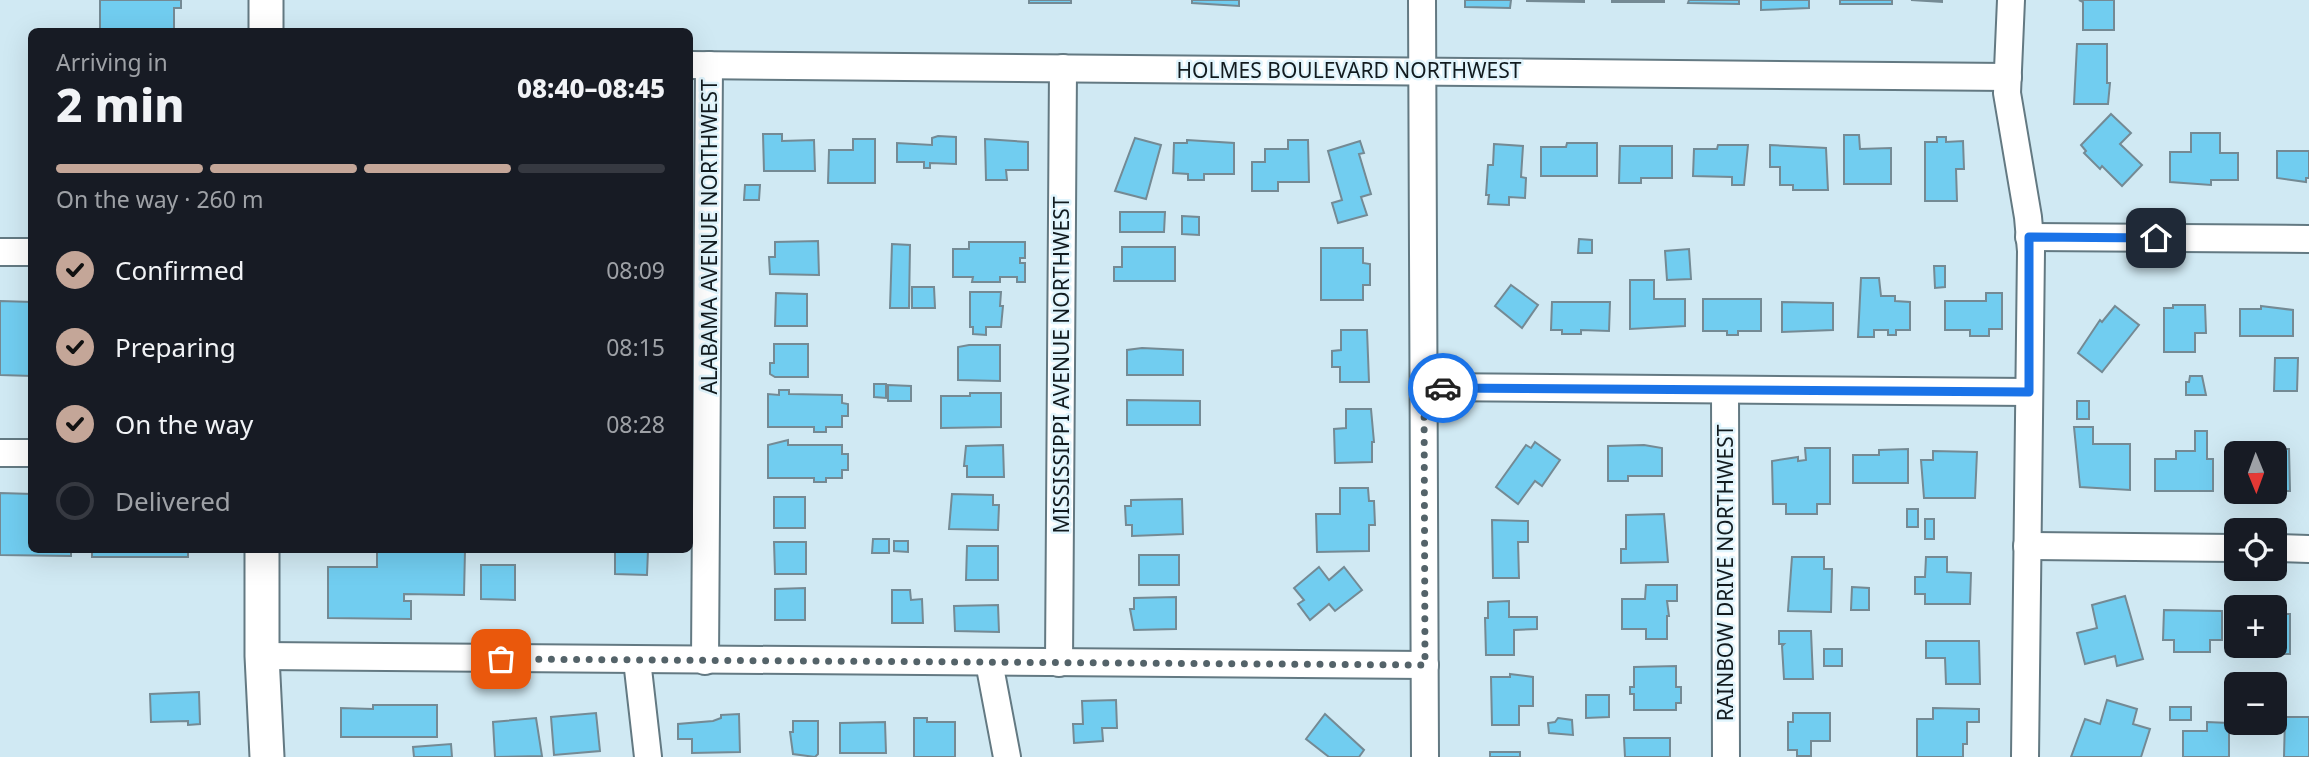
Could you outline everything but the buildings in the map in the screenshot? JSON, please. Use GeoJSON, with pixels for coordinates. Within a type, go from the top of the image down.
{"type":"FeatureCollection","features":[{"type":"Feature","properties":{"kind":"main road"},"geometry":{"type":"LineString","coordinates":[[266,28],[267,0]]}},
{"type":"Feature","properties":{"kind":"main road"},"geometry":{"type":"LineString","coordinates":[[262,553],[262,656],[267,757]]}},
{"type":"Feature","properties":{"kind":"street"},"geometry":{"type":"LineString","coordinates":[[1422,0],[1425,757]]}},
{"type":"Feature","properties":{"kind":"street"},"geometry":{"type":"LineString","coordinates":[[2011,0],[2007,93],[2029,237],[2025,757]]}},
{"type":"Feature","properties":{"kind":"street","name":"HOLMES BOULEVARD NORTHWEST"},"geometry":{"type":"LineString","coordinates":[[699,65],[2008,77]]}},
{"type":"Feature","properties":{"kind":"street","name":"ALABAMA AVENUE NORTHWEST"},"geometry":{"type":"LineString","coordinates":[[699,65],[705,660]]}},
{"type":"Feature","properties":{"kind":"street","name":"MISSISSIPPI AVENUE NORTHWEST"},"geometry":{"type":"LineString","coordinates":[[1059,663],[1063,68]]}},
{"type":"Feature","properties":{"kind":"street"},"geometry":{"type":"LineString","coordinates":[[2029,237],[2309,239]]}},
{"type":"Feature","properties":{"kind":"street"},"geometry":{"type":"LineString","coordinates":[[0,252],[28,252]]}},
{"type":"Feature","properties":{"kind":"street"},"geometry":{"type":"LineString","coordinates":[[1424,387],[2029,392]]}},
{"type":"Feature","properties":{"kind":"street","name":"RAINBOW DRIVE NORTHWEST"},"geometry":{"type":"LineString","coordinates":[[1724,390],[1726,757]]}},
{"type":"Feature","properties":{"kind":"street"},"geometry":{"type":"LineString","coordinates":[[0,453],[28,453]]}},
{"type":"Feature","properties":{"kind":"street"},"geometry":{"type":"LineString","coordinates":[[2027,546],[2224,548]]}},
{"type":"Feature","properties":{"kind":"street"},"geometry":{"type":"LineString","coordinates":[[2287,548],[2309,549]]}},
{"type":"Feature","properties":{"kind":"street"},"geometry":{"type":"LineString","coordinates":[[262,656],[1425,665]]}},
{"type":"Feature","properties":{"kind":"street"},"geometry":{"type":"LineString","coordinates":[[637,660],[648,757]]}},
{"type":"Feature","properties":{"kind":"street"},"geometry":{"type":"LineString","coordinates":[[989,662],[1007,757]]}},
{"type":"Feature","properties":{"kind":"way so far"},"geometry":{"type":"LineString","coordinates":[[501,659],[1425,665],[1424,387],[1443,388]]}},
{"type":"Feature","properties":{"kind":"route"},"geometry":{"type":"LineString","coordinates":[[1443,388],[2029,392],[2029,237],[2156,238]]}}]}
